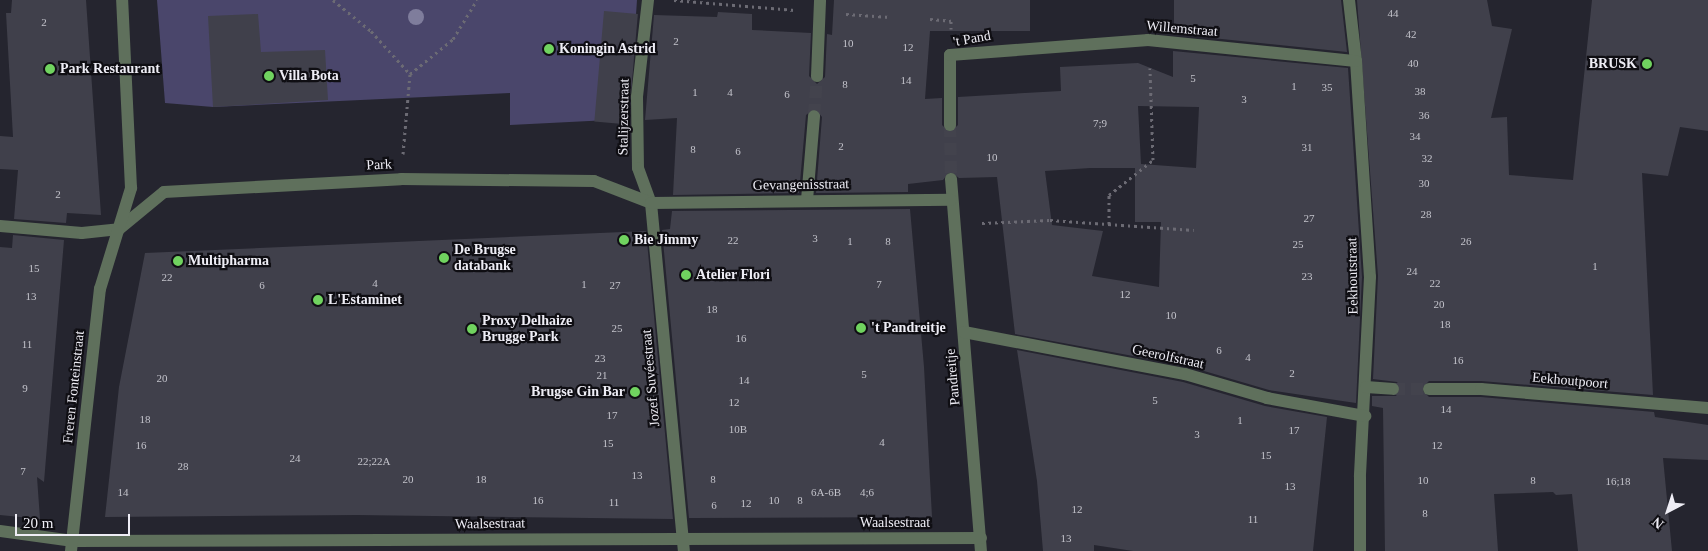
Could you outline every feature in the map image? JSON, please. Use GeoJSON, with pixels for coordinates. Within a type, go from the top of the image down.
{"type":"FeatureCollection","features":[{"type":"Feature","properties":{"kind":"street","name":"Freren Fonteinstraat"},"geometry":{"type":"LineString","coordinates":[[72,546],[100,289],[131,188],[122,0]]}},
{"type":"Feature","properties":{"kind":"street","name":"Stalijzerstraat"},"geometry":{"type":"LineString","coordinates":[[648,0],[638,97],[638,168],[651,203]]}},
{"type":"Feature","properties":{"kind":"street","name":"Eekhoutstraat"},"geometry":{"type":"LineString","coordinates":[[1349,0],[1356,61],[1370,278],[1365,416],[1360,477],[1360,551]]}},
{"type":"Feature","properties":{"kind":"street"},"geometry":{"type":"LineString","coordinates":[[817,76],[820,6]]}},
{"type":"Feature","properties":{"kind":"street","name":"Willemstraat"},"geometry":{"type":"LineString","coordinates":[[1005,49],[1148,40],[1356,61]]}},
{"type":"Feature","properties":{"kind":"street","name":"'t Pand"},"geometry":{"type":"LineString","coordinates":[[950,124],[950,55],[1005,49]]}},
{"type":"Feature","properties":{"kind":"street"},"geometry":{"type":"LineString","coordinates":[[807,200],[814,116]]}},
{"type":"Feature","properties":{"kind":"street","name":"Park"},"geometry":{"type":"LineString","coordinates":[[119,229],[164,192],[401,179],[594,181],[651,203]]}},
{"type":"Feature","properties":{"kind":"street"},"geometry":{"type":"LineString","coordinates":[[951,179],[951,200]]}},
{"type":"Feature","properties":{"kind":"street","name":"Gevangenisstraat"},"geometry":{"type":"LineString","coordinates":[[651,203],[951,200]]}},
{"type":"Feature","properties":{"kind":"street","name":"Pandreitje"},"geometry":{"type":"LineString","coordinates":[[951,200],[964,332],[981,545]]}},
{"type":"Feature","properties":{"kind":"street","name":"Jozef Suvéestraat"},"geometry":{"type":"LineString","coordinates":[[651,203],[681,537],[684,551]]}},
{"type":"Feature","properties":{"kind":"street"},"geometry":{"type":"LineString","coordinates":[[0,226],[82,233],[119,229]]}},
{"type":"Feature","properties":{"kind":"street","name":"Geerolfstraat"},"geometry":{"type":"LineString","coordinates":[[964,332],[1185,374],[1267,398],[1365,416]]}},
{"type":"Feature","properties":{"kind":"street"},"geometry":{"type":"LineString","coordinates":[[1366,387],[1393,389]]}},
{"type":"Feature","properties":{"kind":"street","name":"Eekhoutpoort"},"geometry":{"type":"LineString","coordinates":[[1430,389],[1481,389],[1708,408]]}},
{"type":"Feature","properties":{"kind":"street","name":"Waalsestraat"},"geometry":{"type":"LineString","coordinates":[[0,531],[72,546],[681,537],[981,545]]}},
{"type":"Feature","properties":{"kind":"path"},"geometry":{"type":"LineString","coordinates":[[333,0],[371,31],[410,74]]}},
{"type":"Feature","properties":{"kind":"path"},"geometry":{"type":"LineString","coordinates":[[401,179],[410,74],[453,39],[477,0]]}},
{"type":"Feature","properties":{"kind":"path"},"geometry":{"type":"LineString","coordinates":[[674,0],[820,6],[890,17]]}},
{"type":"Feature","properties":{"kind":"path"},"geometry":{"type":"LineString","coordinates":[[1109,224],[1109,195],[1153,160],[1148,40]]}},
{"type":"Feature","properties":{"kind":"path"},"geometry":{"type":"LineString","coordinates":[[954,225],[1050,220],[1194,230]]}},
{"type":"Feature","properties":{"kind":"shaded area"},"geometry":{"type":"Polygon","coordinates":[[[157,0],[637,0],[629,119],[510,125],[510,93],[213,107],[165,103],[157,0]]]}},
{"type":"Feature","properties":{"kind":"building"},"geometry":{"type":"Polygon","coordinates":[[[12,0],[86,0],[101,215],[67,213],[66,223],[14,219],[18,170],[0,169],[0,136],[13,137],[6,13],[11,13],[12,0]]]}},
{"type":"Feature","properties":{"kind":"building"},"geometry":{"type":"Polygon","coordinates":[[[834,0],[1030,0],[1030,31],[930,31],[925,99],[942,98],[942,125],[950,133],[958,125],[958,97],[1061,91],[1060,67],[1138,63],[1173,77],[1173,51],[1348,68],[1362,277],[1356,403],[1269,390],[1187,366],[1015,334],[997,177],[959,178],[950,171],[943,180],[908,184],[908,192],[816,193],[822,117],[815,108],[806,115],[799,193],[673,195],[677,118],[645,120],[654,15],[717,17],[718,12],[752,14],[752,30],[811,33],[809,76],[817,84],[825,77],[827,34],[832,35],[834,0]],[[1138,106],[1141,164],[1196,168],[1199,107],[1138,106]],[[1135,168],[1045,171],[1052,225],[1103,231],[1092,276],[1159,287],[1161,222],[1135,222],[1135,168]]]}},
{"type":"Feature","properties":{"kind":"building"},"geometry":{"type":"Polygon","coordinates":[[[1174,0],[1341,0],[1347,52],[1174,34],[1174,0]]]}},
{"type":"Feature","properties":{"kind":"building"},"geometry":{"type":"Polygon","coordinates":[[[1357,0],[1487,0],[1492,26],[1512,29],[1491,118],[1507,117],[1509,175],[1573,180],[1592,0],[1708,0],[1708,131],[1680,127],[1668,176],[1642,173],[1653,395],[1481,381],[1429,381],[1421,389],[1429,397],[1481,397],[1654,412],[1655,417],[1708,425],[1708,460],[1663,458],[1672,551],[1578,551],[1572,494],[1556,495],[1553,492],[1494,494],[1498,551],[1385,551],[1383,408],[1372,406],[1372,396],[1396,396],[1401,389],[1397,382],[1373,379],[1378,276],[1357,0]]]}},
{"type":"Feature","properties":{"kind":"building"},"geometry":{"type":"Polygon","coordinates":[[[604,11],[638,14],[628,125],[594,122],[604,11]]]}},
{"type":"Feature","properties":{"kind":"building","name":"Villa Bota"},"geometry":{"type":"Polygon","coordinates":[[[258,14],[261,52],[325,50],[328,100],[213,107],[208,16],[258,14]]]}},
{"type":"Feature","properties":{"kind":"building"},"geometry":{"type":"Polygon","coordinates":[[[910,209],[924,367],[932,517],[689,518],[662,230],[670,229],[672,211],[910,209]]]}},
{"type":"Feature","properties":{"kind":"building"},"geometry":{"type":"Polygon","coordinates":[[[646,231],[673,519],[357,515],[105,517],[119,387],[145,253],[646,231]]]}},
{"type":"Feature","properties":{"kind":"building"},"geometry":{"type":"Polygon","coordinates":[[[13,235],[64,240],[44,482],[37,477],[40,519],[0,515],[0,247],[12,248],[13,235]]]}},
{"type":"Feature","properties":{"kind":"building"},"geometry":{"type":"Polygon","coordinates":[[[1017,350],[1183,382],[1265,406],[1327,417],[1313,551],[1133,551],[1094,545],[1094,551],[1043,551],[1037,481],[1017,350]]]}},
{"type":"Feature","properties":{"kind":"tunnel"},"geometry":{"type":"LineString","coordinates":[[814,116],[817,76]]}},
{"type":"Feature","properties":{"kind":"tunnel"},"geometry":{"type":"LineString","coordinates":[[950,125],[951,179]]}},
{"type":"Feature","properties":{"kind":"tunnel"},"geometry":{"type":"LineString","coordinates":[[1393,389],[1429,389]]}},
{"type":"Feature","properties":{"kind":"place","name":"Koningin Astrid"},"geometry":{"type":"Point","coordinates":[549,49]}},
{"type":"Feature","properties":{"kind":"place","name":"BRUSK"},"geometry":{"type":"Point","coordinates":[1647,64]}},
{"type":"Feature","properties":{"kind":"place","name":"Park Restaurant"},"geometry":{"type":"Point","coordinates":[50,69]}},
{"type":"Feature","properties":{"kind":"place","name":"Villa Bota"},"geometry":{"type":"Point","coordinates":[269,76]}},
{"type":"Feature","properties":{"kind":"place","name":"Bie Jimmy"},"geometry":{"type":"Point","coordinates":[624,240]}},
{"type":"Feature","properties":{"kind":"place","name":"De Brugse databank"},"geometry":{"type":"Point","coordinates":[444,258]}},
{"type":"Feature","properties":{"kind":"place","name":"Multipharma"},"geometry":{"type":"Point","coordinates":[178,261]}},
{"type":"Feature","properties":{"kind":"place","name":"Atelier Flori"},"geometry":{"type":"Point","coordinates":[686,275]}},
{"type":"Feature","properties":{"kind":"place","name":"L'Estaminet"},"geometry":{"type":"Point","coordinates":[318,300]}},
{"type":"Feature","properties":{"kind":"place","name":"'t Pandreitje"},"geometry":{"type":"Point","coordinates":[861,328]}},
{"type":"Feature","properties":{"kind":"place","name":"Proxy Delhaize Brugge Park"},"geometry":{"type":"Point","coordinates":[472,329]}},
{"type":"Feature","properties":{"kind":"place","name":"Brugse Gin Bar"},"geometry":{"type":"Point","coordinates":[635,392]}}]}
